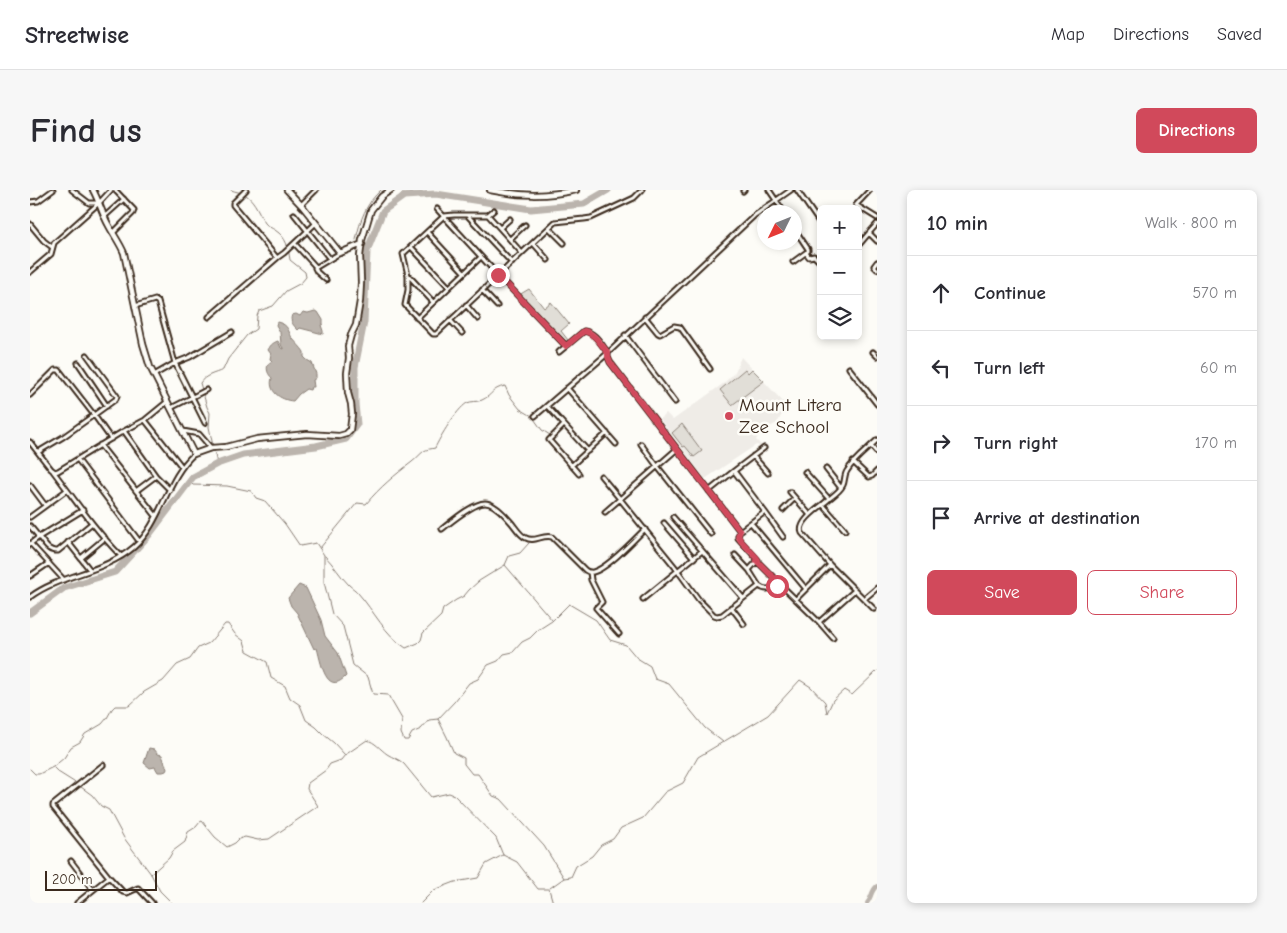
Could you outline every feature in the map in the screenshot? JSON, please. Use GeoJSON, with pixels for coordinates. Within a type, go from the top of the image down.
{"type":"FeatureCollection","features":[{"type":"Feature","properties":{"kind":"street"},"geometry":{"type":"LineString","coordinates":[[30,202],[38,201],[53,190]]}},
{"type":"Feature","properties":{"kind":"street"},"geometry":{"type":"LineString","coordinates":[[72,190],[89,203],[99,203]]}},
{"type":"Feature","properties":{"kind":"street"},"geometry":{"type":"LineString","coordinates":[[93,190],[104,217],[124,253],[134,306],[150,367],[194,454]]}},
{"type":"Feature","properties":{"kind":"street"},"geometry":{"type":"LineString","coordinates":[[30,272],[51,254],[54,243],[111,190]]}},
{"type":"Feature","properties":{"kind":"street"},"geometry":{"type":"LineString","coordinates":[[113,233],[134,211],[115,190]]}},
{"type":"Feature","properties":{"kind":"street"},"geometry":{"type":"LineString","coordinates":[[287,190],[340,253]]}},
{"type":"Feature","properties":{"kind":"street"},"geometry":{"type":"LineString","coordinates":[[301,205],[316,190]]}},
{"type":"Feature","properties":{"kind":"street"},"geometry":{"type":"LineString","coordinates":[[30,597],[80,573],[102,567],[134,547],[156,516],[182,468],[194,454],[213,448],[270,437],[307,434],[339,436],[346,434],[350,430],[352,414],[348,393],[348,346],[356,325],[360,301],[360,256],[362,244],[371,210],[382,196],[391,190]]}},
{"type":"Feature","properties":{"kind":"street"},"geometry":{"type":"LineString","coordinates":[[490,190],[514,194],[575,190]]}},
{"type":"Feature","properties":{"kind":"street"},"geometry":{"type":"LineString","coordinates":[[404,254],[408,275],[408,290],[405,304],[434,334],[555,222],[591,218],[634,198],[642,190]]}},
{"type":"Feature","properties":{"kind":"street"},"geometry":{"type":"LineString","coordinates":[[769,190],[779,205]]}},
{"type":"Feature","properties":{"kind":"street"},"geometry":{"type":"LineString","coordinates":[[535,416],[608,353],[755,215],[791,190]]}},
{"type":"Feature","properties":{"kind":"street"},"geometry":{"type":"LineString","coordinates":[[797,190],[817,218]]}},
{"type":"Feature","properties":{"kind":"street"},"geometry":{"type":"LineString","coordinates":[[870,190],[856,205],[877,218]]}},
{"type":"Feature","properties":{"kind":"street"},"geometry":{"type":"LineString","coordinates":[[246,191],[233,205],[276,258]]}},
{"type":"Feature","properties":{"kind":"street"},"geometry":{"type":"LineString","coordinates":[[104,217],[124,199]]}},
{"type":"Feature","properties":{"kind":"street"},"geometry":{"type":"LineString","coordinates":[[437,209],[566,346]]}},
{"type":"Feature","properties":{"kind":"street"},"geometry":{"type":"LineString","coordinates":[[399,258],[444,216],[488,215],[494,210]]}},
{"type":"Feature","properties":{"kind":"street"},"geometry":{"type":"LineString","coordinates":[[294,214],[330,259]]}},
{"type":"Feature","properties":{"kind":"street"},"geometry":{"type":"LineString","coordinates":[[467,215],[512,263]]}},
{"type":"Feature","properties":{"kind":"street"},"geometry":{"type":"LineString","coordinates":[[488,215],[522,253]]}},
{"type":"Feature","properties":{"kind":"street"},"geometry":{"type":"LineString","coordinates":[[500,228],[510,219]]}},
{"type":"Feature","properties":{"kind":"street"},"geometry":{"type":"LineString","coordinates":[[209,317],[316,223]]}},
{"type":"Feature","properties":{"kind":"street"},"geometry":{"type":"LineString","coordinates":[[862,241],[877,224]]}},
{"type":"Feature","properties":{"kind":"street"},"geometry":{"type":"LineString","coordinates":[[510,239],[525,225]]}},
{"type":"Feature","properties":{"kind":"street"},"geometry":{"type":"LineString","coordinates":[[31,228],[52,247]]}},
{"type":"Feature","properties":{"kind":"street"},"geometry":{"type":"LineString","coordinates":[[549,228],[564,243]]}},
{"type":"Feature","properties":{"kind":"street"},"geometry":{"type":"LineString","coordinates":[[427,232],[464,272]]}},
{"type":"Feature","properties":{"kind":"street"},"geometry":{"type":"LineString","coordinates":[[869,233],[877,241]]}},
{"type":"Feature","properties":{"kind":"street"},"geometry":{"type":"LineString","coordinates":[[793,262],[806,253],[808,249],[802,240]]}},
{"type":"Feature","properties":{"kind":"street"},"geometry":{"type":"LineString","coordinates":[[533,243],[548,260]]}},
{"type":"Feature","properties":{"kind":"street"},"geometry":{"type":"LineString","coordinates":[[316,267],[340,253],[362,244]]}},
{"type":"Feature","properties":{"kind":"street"},"geometry":{"type":"LineString","coordinates":[[293,245],[316,267],[314,269],[326,280]]}},
{"type":"Feature","properties":{"kind":"street"},"geometry":{"type":"LineString","coordinates":[[411,247],[449,287]]}},
{"type":"Feature","properties":{"kind":"street"},"geometry":{"type":"LineString","coordinates":[[806,253],[809,257],[814,256],[817,259]]}},
{"type":"Feature","properties":{"kind":"street"},"geometry":{"type":"LineString","coordinates":[[417,318],[481,257]]}},
{"type":"Feature","properties":{"kind":"street"},"geometry":{"type":"LineString","coordinates":[[877,262],[874,266],[877,269]]}},
{"type":"Feature","properties":{"kind":"street"},"geometry":{"type":"LineString","coordinates":[[408,275],[433,302]]}},
{"type":"Feature","properties":{"kind":"street"},"geometry":{"type":"LineString","coordinates":[[482,290],[497,306]]}},
{"type":"Feature","properties":{"kind":"street"},"geometry":{"type":"LineString","coordinates":[[134,306],[155,300],[158,301],[175,363],[205,423]]}},
{"type":"Feature","properties":{"kind":"street"},"geometry":{"type":"LineString","coordinates":[[466,305],[478,319]]}},
{"type":"Feature","properties":{"kind":"street"},"geometry":{"type":"LineString","coordinates":[[645,317],[660,334],[674,326],[680,327],[710,369]]}},
{"type":"Feature","properties":{"kind":"street"},"geometry":{"type":"LineString","coordinates":[[450,320],[462,333]]}},
{"type":"Feature","properties":{"kind":"street"},"geometry":{"type":"LineString","coordinates":[[559,352],[584,331],[594,336],[608,353],[610,362],[740,531]]}},
{"type":"Feature","properties":{"kind":"street"},"geometry":{"type":"LineString","coordinates":[[154,375],[190,357],[232,332]]}},
{"type":"Feature","properties":{"kind":"street"},"geometry":{"type":"LineString","coordinates":[[625,336],[675,402]]}},
{"type":"Feature","properties":{"kind":"street"},"geometry":{"type":"LineString","coordinates":[[873,352],[877,356]]}},
{"type":"Feature","properties":{"kind":"street"},"geometry":{"type":"LineString","coordinates":[[38,452],[116,400],[117,395],[87,356]]}},
{"type":"Feature","properties":{"kind":"street"},"geometry":{"type":"LineString","coordinates":[[78,363],[107,406]]}},
{"type":"Feature","properties":{"kind":"street"},"geometry":{"type":"LineString","coordinates":[[849,368],[877,404]]}},
{"type":"Feature","properties":{"kind":"street"},"geometry":{"type":"LineString","coordinates":[[30,394],[55,370],[59,370],[111,439]]}},
{"type":"Feature","properties":{"kind":"street"},"geometry":{"type":"LineString","coordinates":[[567,388],[616,444]]}},
{"type":"Feature","properties":{"kind":"street"},"geometry":{"type":"LineString","coordinates":[[170,408],[206,390]]}},
{"type":"Feature","properties":{"kind":"street"},"geometry":{"type":"LineString","coordinates":[[51,470],[58,471],[78,460],[144,420],[167,402]]}},
{"type":"Feature","properties":{"kind":"street"},"geometry":{"type":"LineString","coordinates":[[547,406],[588,451]]}},
{"type":"Feature","properties":{"kind":"street"},"geometry":{"type":"LineString","coordinates":[[144,420],[182,468]]}},
{"type":"Feature","properties":{"kind":"street"},"geometry":{"type":"LineString","coordinates":[[564,425],[549,440],[579,474]]}},
{"type":"Feature","properties":{"kind":"street"},"geometry":{"type":"LineString","coordinates":[[124,431],[156,476],[170,490]]}},
{"type":"Feature","properties":{"kind":"street"},"geometry":{"type":"LineString","coordinates":[[183,431],[199,434],[213,448]]}},
{"type":"Feature","properties":{"kind":"street"},"geometry":{"type":"LineString","coordinates":[[571,466],[607,433]]}},
{"type":"Feature","properties":{"kind":"street"},"geometry":{"type":"LineString","coordinates":[[874,609],[830,565],[800,531],[810,515],[841,488],[846,472],[853,462],[877,440]]}},
{"type":"Feature","properties":{"kind":"street"},"geometry":{"type":"LineString","coordinates":[[30,442],[104,538],[122,556]]}},
{"type":"Feature","properties":{"kind":"street"},"geometry":{"type":"LineString","coordinates":[[641,444],[656,466],[711,534]]}},
{"type":"Feature","properties":{"kind":"street"},"geometry":{"type":"LineString","coordinates":[[100,445],[156,516]]}},
{"type":"Feature","properties":{"kind":"street"},"geometry":{"type":"LineString","coordinates":[[871,446],[877,453]]}},
{"type":"Feature","properties":{"kind":"street"},"geometry":{"type":"LineString","coordinates":[[709,491],[764,448]]}},
{"type":"Feature","properties":{"kind":"street"},"geometry":{"type":"LineString","coordinates":[[605,512],[677,449]]}},
{"type":"Feature","properties":{"kind":"street"},"geometry":{"type":"LineString","coordinates":[[754,456],[768,474]]}},
{"type":"Feature","properties":{"kind":"street"},"geometry":{"type":"LineString","coordinates":[[78,460],[140,541]]}},
{"type":"Feature","properties":{"kind":"street"},"geometry":{"type":"LineString","coordinates":[[853,462],[869,476],[872,476],[877,471]]}},
{"type":"Feature","properties":{"kind":"street"},"geometry":{"type":"LineString","coordinates":[[826,469],[841,488]]}},
{"type":"Feature","properties":{"kind":"street"},"geometry":{"type":"LineString","coordinates":[[734,471],[784,537]]}},
{"type":"Feature","properties":{"kind":"street"},"geometry":{"type":"LineString","coordinates":[[805,472],[829,500]]}},
{"type":"Feature","properties":{"kind":"street"},"geometry":{"type":"LineString","coordinates":[[136,491],[156,476]]}},
{"type":"Feature","properties":{"kind":"street"},"geometry":{"type":"LineString","coordinates":[[601,476],[678,570],[699,600],[714,615],[722,615],[759,586]]}},
{"type":"Feature","properties":{"kind":"street"},"geometry":{"type":"LineString","coordinates":[[30,485],[45,505]]}},
{"type":"Feature","properties":{"kind":"street"},"geometry":{"type":"LineString","coordinates":[[30,517],[68,490]]}},
{"type":"Feature","properties":{"kind":"street"},"geometry":{"type":"LineString","coordinates":[[790,492],[810,515]]}},
{"type":"Feature","properties":{"kind":"street"},"geometry":{"type":"LineString","coordinates":[[783,510],[795,498]]}},
{"type":"Feature","properties":{"kind":"street"},"geometry":{"type":"LineString","coordinates":[[442,530],[474,506],[484,503],[490,504],[510,520],[526,539],[530,540],[545,536],[552,537],[585,570],[590,572],[607,564],[645,529]]}},
{"type":"Feature","properties":{"kind":"street"},"geometry":{"type":"LineString","coordinates":[[823,505],[845,530]]}},
{"type":"Feature","properties":{"kind":"street"},"geometry":{"type":"LineString","coordinates":[[64,580],[31,544],[83,510]]}},
{"type":"Feature","properties":{"kind":"street"},"geometry":{"type":"LineString","coordinates":[[764,512],[740,531],[738,538],[757,561],[833,638]]}},
{"type":"Feature","properties":{"kind":"street"},"geometry":{"type":"LineString","coordinates":[[673,517],[743,598]]}},
{"type":"Feature","properties":{"kind":"street"},"geometry":{"type":"LineString","coordinates":[[30,526],[49,550],[53,551],[62,548],[92,523]]}},
{"type":"Feature","properties":{"kind":"street"},"geometry":{"type":"LineString","coordinates":[[664,523],[694,558]]}},
{"type":"Feature","properties":{"kind":"street"},"geometry":{"type":"LineString","coordinates":[[751,523],[806,589]]}},
{"type":"Feature","properties":{"kind":"street"},"geometry":{"type":"LineString","coordinates":[[81,558],[104,538]]}},
{"type":"Feature","properties":{"kind":"street"},"geometry":{"type":"LineString","coordinates":[[68,542],[90,570]]}},
{"type":"Feature","properties":{"kind":"street"},"geometry":{"type":"LineString","coordinates":[[643,599],[702,550]]}},
{"type":"Feature","properties":{"kind":"street"},"geometry":{"type":"LineString","coordinates":[[735,555],[763,589],[769,590],[781,585]]}},
{"type":"Feature","properties":{"kind":"street"},"geometry":{"type":"LineString","coordinates":[[749,570],[757,561]]}},
{"type":"Feature","properties":{"kind":"street"},"geometry":{"type":"LineString","coordinates":[[30,576],[49,563]]}},
{"type":"Feature","properties":{"kind":"street"},"geometry":{"type":"LineString","coordinates":[[796,599],[830,565]]}},
{"type":"Feature","properties":{"kind":"street"},"geometry":{"type":"LineString","coordinates":[[590,572],[591,580],[602,602],[596,608],[619,634]]}},
{"type":"Feature","properties":{"kind":"street"},"geometry":{"type":"LineString","coordinates":[[864,599],[877,588]]}},
{"type":"Feature","properties":{"kind":"street"},"geometry":{"type":"LineString","coordinates":[[819,622],[855,590]]}},
{"type":"Feature","properties":{"kind":"street"},"geometry":{"type":"LineString","coordinates":[[731,607],[744,624]]}},
{"type":"Feature","properties":{"kind":"street"},"geometry":{"type":"LineString","coordinates":[[103,766],[53,806],[109,877],[125,894],[136,888],[140,889],[152,903]]}},
{"type":"Feature","properties":{"kind":"street"},"geometry":{"type":"LineString","coordinates":[[71,861],[93,890]]}},
{"type":"Feature","properties":{"kind":"street"},"geometry":{"type":"LineString","coordinates":[[77,903],[109,877]]}},
{"type":"Feature","properties":{"kind":"shaded area"},"geometry":{"type":"Polygon","coordinates":[[[529,289],[544,308],[551,302],[569,324],[561,331],[568,340],[566,341],[519,295],[529,289]]]}},
{"type":"Feature","properties":{"kind":"shaded area"},"geometry":{"type":"Polygon","coordinates":[[[303,312],[318,312],[323,320],[321,325],[323,334],[300,328],[298,330],[292,323],[292,315],[300,316],[303,312]]]}},
{"type":"Feature","properties":{"kind":"shaded area"},"geometry":{"type":"Polygon","coordinates":[[[277,322],[286,327],[304,352],[304,357],[312,363],[316,374],[316,378],[313,380],[314,387],[311,387],[310,390],[306,389],[293,401],[280,397],[273,391],[272,378],[267,370],[268,364],[272,361],[268,350],[270,346],[278,341],[283,349],[280,332],[276,325],[277,322]]]}},
{"type":"Feature","properties":{"kind":"shaded area","name":"Mount Litera Zee School"},"geometry":{"type":"Polygon","coordinates":[[[741,357],[787,406],[777,423],[760,432],[756,440],[763,447],[756,445],[705,479],[660,419],[666,413],[673,420],[724,383],[735,372],[741,357]]]}},
{"type":"Feature","properties":{"kind":"shaded area"},"geometry":{"type":"Polygon","coordinates":[[[745,369],[748,373],[752,369],[764,381],[732,405],[720,390],[745,369]]]}},
{"type":"Feature","properties":{"kind":"shaded area"},"geometry":{"type":"Polygon","coordinates":[[[682,424],[702,451],[694,457],[672,433],[682,424]]]}},
{"type":"Feature","properties":{"kind":"shaded area"},"geometry":{"type":"Polygon","coordinates":[[[299,585],[306,588],[321,620],[325,636],[338,653],[346,676],[339,681],[329,680],[323,669],[317,648],[314,649],[297,613],[291,606],[288,598],[299,585]]]}},
{"type":"Feature","properties":{"kind":"shaded area"},"geometry":{"type":"Polygon","coordinates":[[[149,748],[162,755],[166,771],[158,772],[155,767],[150,768],[144,763],[149,748]]]}},
{"type":"Feature","properties":{"kind":"waterway"},"geometry":{"type":"LineString","coordinates":[[213,446],[209,427],[210,413],[200,383],[207,376],[223,370],[228,359],[247,335],[256,329],[259,311],[273,306],[286,291],[301,283],[306,277],[305,272],[290,260],[288,247],[284,240],[279,233],[265,223],[252,201],[244,194],[231,190]]}},
{"type":"Feature","properties":{"kind":"waterway"},"geometry":{"type":"LineString","coordinates":[[356,240],[364,212],[371,200],[381,190]]}},
{"type":"Feature","properties":{"kind":"waterway"},"geometry":{"type":"LineString","coordinates":[[30,613],[64,588],[115,572],[149,535],[193,477],[217,464],[243,455],[316,446],[346,439],[357,424],[355,367],[364,322],[367,251],[383,211],[404,196],[436,194],[531,209],[584,204],[608,190]]}},
{"type":"Feature","properties":{"kind":"waterway"},"geometry":{"type":"LineString","coordinates":[[320,548],[357,503],[366,504],[382,487],[414,461],[422,452],[435,448],[453,417],[467,403],[482,400],[497,389],[505,386],[509,395],[520,409],[532,416],[542,430],[550,435]]}},
{"type":"Feature","properties":{"kind":"waterway"},"geometry":{"type":"LineString","coordinates":[[214,450],[217,464]]}},
{"type":"Feature","properties":{"kind":"waterway"},"geometry":{"type":"LineString","coordinates":[[190,482],[193,485],[227,486],[251,491],[256,498],[265,501],[285,524],[300,546],[316,543],[324,555],[324,582],[332,614],[343,626],[353,665],[368,677],[373,694],[388,695],[402,719],[401,733],[404,740],[408,740],[412,733],[421,729],[429,720],[438,719],[454,753],[464,758],[464,764],[472,774],[478,774],[493,796],[501,799],[544,846],[564,878],[550,888]]}},
{"type":"Feature","properties":{"kind":"waterway"},"geometry":{"type":"LineString","coordinates":[[529,543],[520,553],[509,556],[505,565],[552,620]]}},
{"type":"Feature","properties":{"kind":"waterway"},"geometry":{"type":"LineString","coordinates":[[325,556],[346,582],[364,600],[386,630],[406,648],[421,640],[423,633],[441,616],[443,609],[464,596],[479,581],[505,565]]}},
{"type":"Feature","properties":{"kind":"waterway"},"geometry":{"type":"LineString","coordinates":[[438,719],[469,683],[478,679],[488,665],[498,661],[504,654],[513,652],[522,642],[552,621],[569,604],[596,620],[610,640],[626,645],[637,658],[650,666],[655,679],[669,684],[705,728],[723,742]]}},
{"type":"Feature","properties":{"kind":"waterway"},"geometry":{"type":"LineString","coordinates":[[30,769],[35,774],[39,774],[53,767],[64,758],[71,747],[80,742],[85,734],[102,724],[115,706],[129,706],[144,692],[163,681],[177,665],[190,659],[198,648],[209,643],[225,624],[228,624],[235,634],[244,641],[247,651],[267,662],[271,678],[285,686],[290,698],[300,705],[306,720],[334,743],[345,755],[367,740],[370,741],[404,764],[431,797],[449,793],[454,795],[496,838],[503,855],[517,862],[538,889],[549,889],[553,903]]}},
{"type":"Feature","properties":{"kind":"waterway"},"geometry":{"type":"LineString","coordinates":[[564,878],[571,877],[576,866],[592,856],[601,845],[613,839],[621,828],[643,818],[665,792],[683,783],[698,757],[768,715],[800,680],[811,687],[825,702],[827,713],[833,700],[844,690],[852,695],[877,671]]}},
{"type":"Feature","properties":{"kind":"waterway"},"geometry":{"type":"LineString","coordinates":[[151,874],[169,858],[173,851],[185,842],[188,832],[202,821],[215,837],[227,847],[245,837],[258,840],[269,839],[318,806],[307,789],[308,783],[326,770],[330,764],[341,760],[345,755]]}},
{"type":"Feature","properties":{"kind":"waterway"},"geometry":{"type":"LineString","coordinates":[[54,768],[77,784]]}},
{"type":"Feature","properties":{"kind":"waterway"},"geometry":{"type":"LineString","coordinates":[[81,787],[92,795],[101,806],[109,810],[124,838],[151,874],[160,891],[172,903]]}},
{"type":"Feature","properties":{"kind":"waterway"},"geometry":{"type":"LineString","coordinates":[[421,903],[434,890],[455,882],[478,878],[486,864],[503,855]]}},
{"type":"Feature","properties":{"kind":"waterway"},"geometry":{"type":"LineString","coordinates":[[867,903],[877,886]]}},
{"type":"Feature","properties":{"kind":"place","name":"Mount Litera Zee School"},"geometry":{"type":"Point","coordinates":[729,416]}},
{"type":"Feature","properties":{"kind":"route"},"geometry":{"type":"LineString","coordinates":[[498,275],[566,346],[584,331],[594,336],[608,353],[610,362],[740,531],[738,536],[741,541],[756,557],[757,561],[781,585],[777,586]]}}]}
